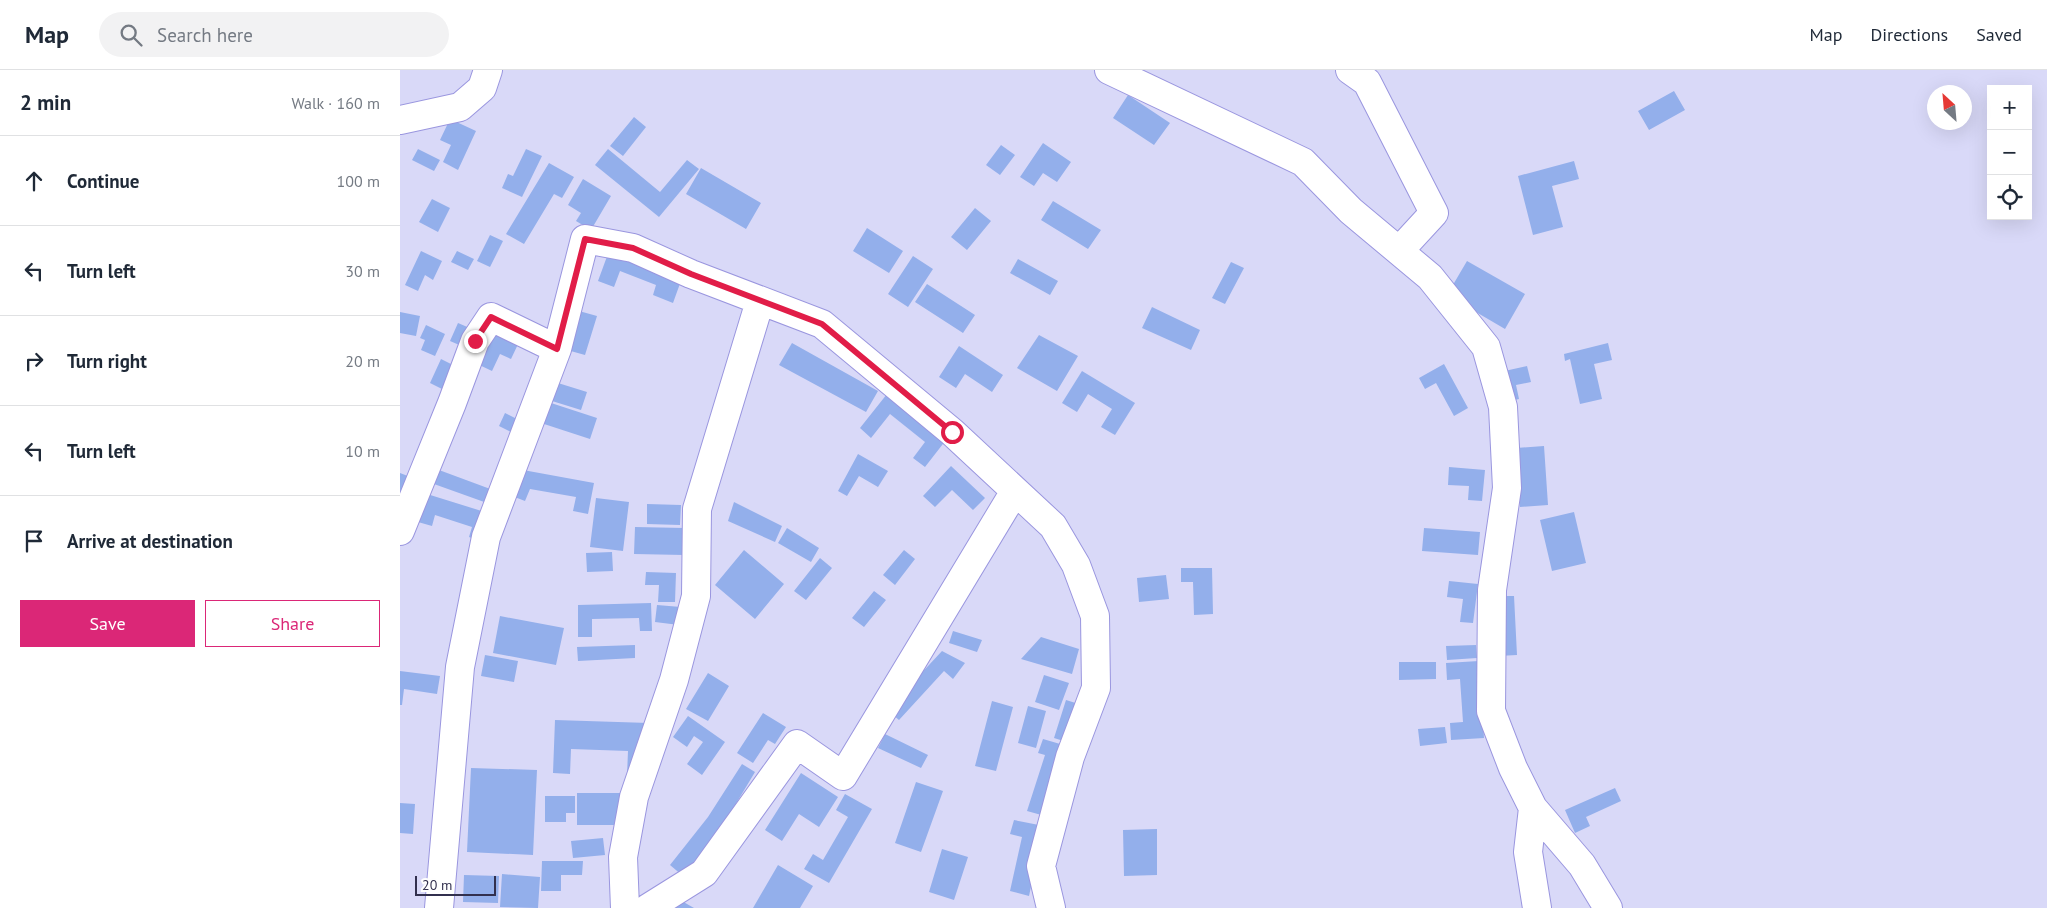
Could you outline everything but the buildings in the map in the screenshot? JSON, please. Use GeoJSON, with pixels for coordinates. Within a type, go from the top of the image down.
{"type":"FeatureCollection","features":[{"type":"Feature","properties":{"kind":"street"},"geometry":{"type":"LineString","coordinates":[[400,120],[460,107],[482,88],[488,70]]}},
{"type":"Feature","properties":{"kind":"street"},"geometry":{"type":"LineString","coordinates":[[1109,70],[1303,162],[1351,211],[1430,277],[1486,348],[1503,407],[1507,488],[1492,590],[1491,711],[1513,768],[1533,808],[1582,865],[1608,908]]}},
{"type":"Feature","properties":{"kind":"street"},"geometry":{"type":"LineString","coordinates":[[1350,70],[1367,82],[1434,213],[1399,251]]}},
{"type":"Feature","properties":{"kind":"street"},"geometry":{"type":"LineString","coordinates":[[439,908],[460,667],[486,537],[557,349],[585,239],[633,248],[760,301],[822,324],[952,432],[1054,526],[1076,566],[1095,616],[1096,688],[1070,757],[1042,866],[1051,908]]}},
{"type":"Feature","properties":{"kind":"street"},"geometry":{"type":"LineString","coordinates":[[625,908],[623,857],[634,797],[674,680],[696,596],[697,509],[760,301]]}},
{"type":"Feature","properties":{"kind":"street"},"geometry":{"type":"LineString","coordinates":[[400,531],[452,403],[472,347],[491,317],[557,349]]}},
{"type":"Feature","properties":{"kind":"street"},"geometry":{"type":"LineString","coordinates":[[648,908],[704,874],[797,744],[843,776],[1015,491]]}},
{"type":"Feature","properties":{"kind":"street"},"geometry":{"type":"LineString","coordinates":[[1533,808],[1528,852],[1537,908]]}},
{"type":"Feature","properties":{"kind":"route"},"geometry":{"type":"LineString","coordinates":[[475,341],[491,317],[557,349],[585,239],[633,248],[691,274],[822,324],[952,432]]}}]}
